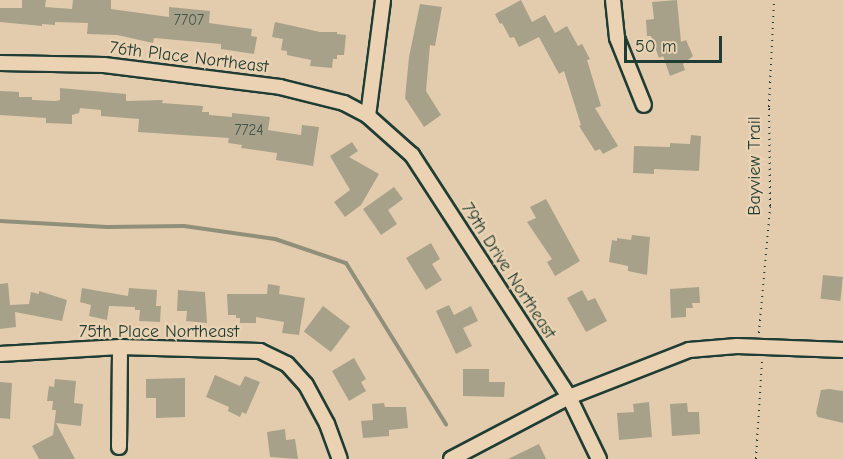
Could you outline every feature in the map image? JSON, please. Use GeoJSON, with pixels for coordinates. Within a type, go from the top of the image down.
{"type":"FeatureCollection","features":[{"type":"Feature","properties":{"kind":"street"},"geometry":{"type":"LineString","coordinates":[[368,116],[384,0]]}},
{"type":"Feature","properties":{"kind":"street"},"geometry":{"type":"LineString","coordinates":[[614,0],[617,38],[644,105]]}},
{"type":"Feature","properties":{"kind":"street","name":"76th Place Northeast"},"geometry":{"type":"LineString","coordinates":[[0,63],[104,65],[280,87],[344,103],[368,116]]}},
{"type":"Feature","properties":{"kind":"street","name":"79th Drive Northeast"},"geometry":{"type":"LineString","coordinates":[[368,116],[412,155],[568,397],[599,459]]}},
{"type":"Feature","properties":{"kind":"street"},"geometry":{"type":"LineString","coordinates":[[451,459],[568,397],[689,350],[737,346],[843,350]]}},
{"type":"Feature","properties":{"kind":"street"},"geometry":{"type":"LineString","coordinates":[[119,447],[120,347]]}},
{"type":"Feature","properties":{"kind":"street","name":"75th Place Northeast"},"geometry":{"type":"LineString","coordinates":[[0,354],[120,347],[260,351],[287,364],[306,385],[327,424],[340,459]]}},
{"type":"Feature","properties":{"kind":"path","name":"Bayview Trail"},"geometry":{"type":"LineString","coordinates":[[759,333],[770,206],[769,107],[774,0]]}},
{"type":"Feature","properties":{"kind":"path"},"geometry":{"type":"LineString","coordinates":[[756,459],[762,361]]}},
{"type":"Feature","properties":{"kind":"building"},"geometry":{"type":"Polygon","coordinates":[[[22,0],[46,0],[45,7],[72,9],[73,0],[111,0],[111,9],[169,17],[169,7],[210,11],[209,23],[252,29],[251,36],[257,37],[254,54],[221,49],[221,44],[154,38],[153,43],[117,35],[87,34],[88,23],[55,22],[55,25],[42,24],[42,26],[0,22],[0,8],[22,8],[22,0]]]}},
{"type":"Feature","properties":{"kind":"building"},"geometry":{"type":"Polygon","coordinates":[[[521,0],[532,22],[545,15],[555,33],[567,26],[578,46],[582,44],[590,59],[587,60],[601,106],[595,108],[618,146],[603,154],[600,149],[595,151],[579,126],[581,125],[564,71],[559,74],[539,37],[519,47],[514,37],[510,38],[502,23],[500,24],[495,14],[521,0]]]}},
{"type":"Feature","properties":{"kind":"building"},"geometry":{"type":"Polygon","coordinates":[[[677,0],[681,42],[686,40],[693,56],[683,64],[685,70],[670,76],[663,56],[659,58],[651,36],[647,36],[646,20],[654,19],[652,2],[677,0]]]}},
{"type":"Feature","properties":{"kind":"building"},"geometry":{"type":"Polygon","coordinates":[[[420,4],[442,7],[435,46],[430,45],[426,91],[441,115],[424,127],[405,98],[409,57],[420,4]]]}},
{"type":"Feature","properties":{"kind":"building"},"geometry":{"type":"Polygon","coordinates":[[[275,22],[346,35],[344,55],[337,55],[337,59],[333,59],[332,68],[310,66],[311,60],[287,55],[287,51],[281,50],[283,39],[272,37],[275,22]]]}},
{"type":"Feature","properties":{"kind":"building"},"geometry":{"type":"Polygon","coordinates":[[[60,88],[126,94],[126,101],[163,100],[162,103],[203,106],[202,112],[209,112],[209,115],[232,117],[232,113],[270,117],[268,130],[301,135],[302,125],[319,127],[313,166],[276,160],[277,153],[241,148],[242,145],[228,143],[229,138],[138,132],[139,119],[101,116],[101,110],[80,108],[79,113],[72,115],[72,124],[46,123],[46,118],[0,115],[0,91],[19,92],[19,97],[32,97],[32,100],[56,101],[60,100],[60,88]]]}},
{"type":"Feature","properties":{"kind":"building"},"geometry":{"type":"Polygon","coordinates":[[[691,135],[701,136],[699,171],[654,169],[654,174],[633,173],[634,146],[670,147],[670,143],[690,144],[691,135]]]}},
{"type":"Feature","properties":{"kind":"building"},"geometry":{"type":"Polygon","coordinates":[[[352,142],[358,151],[349,157],[379,174],[361,205],[345,217],[334,202],[350,190],[330,156],[352,142]]]}},
{"type":"Feature","properties":{"kind":"building"},"geometry":{"type":"Polygon","coordinates":[[[394,187],[403,199],[388,210],[397,224],[381,235],[363,209],[394,187]]]}},
{"type":"Feature","properties":{"kind":"building"},"geometry":{"type":"Polygon","coordinates":[[[546,199],[580,261],[555,276],[547,262],[552,259],[527,222],[536,218],[530,207],[546,199]]]}},
{"type":"Feature","properties":{"kind":"building"},"geometry":{"type":"Polygon","coordinates":[[[632,235],[650,237],[647,275],[628,271],[628,266],[609,262],[612,240],[617,241],[617,238],[631,240],[632,235]]]}},
{"type":"Feature","properties":{"kind":"building"},"geometry":{"type":"Polygon","coordinates":[[[431,243],[440,259],[432,264],[442,280],[426,290],[406,258],[431,243]]]}},
{"type":"Feature","properties":{"kind":"building"},"geometry":{"type":"Polygon","coordinates":[[[823,275],[843,277],[840,301],[820,299],[823,275]]]}},
{"type":"Feature","properties":{"kind":"building"},"geometry":{"type":"Polygon","coordinates":[[[8,283],[10,305],[29,304],[31,292],[39,294],[39,291],[67,300],[62,321],[15,312],[16,327],[0,329],[0,284],[8,283]]]}},
{"type":"Feature","properties":{"kind":"building"},"geometry":{"type":"Polygon","coordinates":[[[268,284],[280,286],[279,294],[305,298],[299,335],[282,333],[284,322],[256,317],[256,323],[240,323],[240,318],[236,318],[236,315],[228,315],[227,294],[267,294],[268,284]]]}},
{"type":"Feature","properties":{"kind":"building"},"geometry":{"type":"Polygon","coordinates":[[[699,287],[700,303],[692,303],[693,308],[686,308],[686,317],[671,318],[670,289],[699,287]]]}},
{"type":"Feature","properties":{"kind":"building"},"geometry":{"type":"Polygon","coordinates":[[[82,288],[128,296],[129,288],[157,290],[156,306],[161,306],[160,322],[139,321],[140,310],[135,310],[135,307],[109,306],[107,320],[89,316],[91,305],[80,302],[82,288]]]}},
{"type":"Feature","properties":{"kind":"building"},"geometry":{"type":"Polygon","coordinates":[[[178,290],[205,292],[207,323],[186,321],[187,311],[177,311],[178,290]]]}},
{"type":"Feature","properties":{"kind":"building"},"geometry":{"type":"Polygon","coordinates":[[[582,290],[588,301],[595,298],[607,321],[586,332],[567,298],[582,290]]]}},
{"type":"Feature","properties":{"kind":"building"},"geometry":{"type":"Polygon","coordinates":[[[449,305],[454,315],[471,306],[478,321],[463,328],[472,346],[456,354],[436,311],[449,305]]]}},
{"type":"Feature","properties":{"kind":"building"},"geometry":{"type":"Polygon","coordinates":[[[323,306],[350,326],[331,352],[304,332],[323,306]]]}},
{"type":"Feature","properties":{"kind":"building"},"geometry":{"type":"Polygon","coordinates":[[[354,358],[366,379],[361,382],[366,391],[349,401],[332,371],[354,358]]]}},
{"type":"Feature","properties":{"kind":"building"},"geometry":{"type":"Polygon","coordinates":[[[463,369],[489,369],[489,382],[505,382],[504,397],[463,396],[463,369]]]}},
{"type":"Feature","properties":{"kind":"building"},"geometry":{"type":"Polygon","coordinates":[[[215,375],[240,386],[245,376],[260,382],[246,414],[242,412],[240,417],[228,411],[229,407],[206,397],[215,375]]]}},
{"type":"Feature","properties":{"kind":"building"},"geometry":{"type":"Polygon","coordinates":[[[185,378],[185,417],[156,418],[156,398],[146,398],[146,379],[185,378]]]}},
{"type":"Feature","properties":{"kind":"building"},"geometry":{"type":"Polygon","coordinates":[[[55,379],[76,381],[74,403],[83,404],[81,426],[56,423],[75,459],[39,459],[32,446],[53,435],[56,410],[52,410],[53,401],[47,401],[49,386],[54,387],[55,379]]]}},
{"type":"Feature","properties":{"kind":"building"},"geometry":{"type":"Polygon","coordinates":[[[0,382],[12,383],[10,419],[0,418],[0,382]]]}},
{"type":"Feature","properties":{"kind":"building"},"geometry":{"type":"Polygon","coordinates":[[[821,390],[843,391],[843,423],[818,417],[816,413],[821,390]]]}},
{"type":"Feature","properties":{"kind":"building"},"geometry":{"type":"Polygon","coordinates":[[[649,402],[652,437],[619,440],[617,413],[634,412],[633,404],[649,402]]]}},
{"type":"Feature","properties":{"kind":"building"},"geometry":{"type":"Polygon","coordinates":[[[384,403],[385,407],[406,407],[408,428],[389,430],[389,436],[363,438],[361,421],[373,420],[372,404],[384,403]]]}},
{"type":"Feature","properties":{"kind":"building"},"geometry":{"type":"Polygon","coordinates":[[[687,403],[688,412],[699,412],[700,434],[672,436],[670,404],[687,403]]]}},
{"type":"Feature","properties":{"kind":"building"},"geometry":{"type":"Polygon","coordinates":[[[285,429],[286,440],[295,439],[298,459],[270,457],[267,432],[285,429]]]}},
{"type":"Feature","properties":{"kind":"building"},"geometry":{"type":"Polygon","coordinates":[[[539,444],[546,459],[508,459],[539,444]]]}},
{"type":"Feature","properties":{"kind":"waterway"},"geometry":{"type":"LineString","coordinates":[[0,221],[107,227],[184,226],[275,239],[346,263],[446,424]]}}]}
